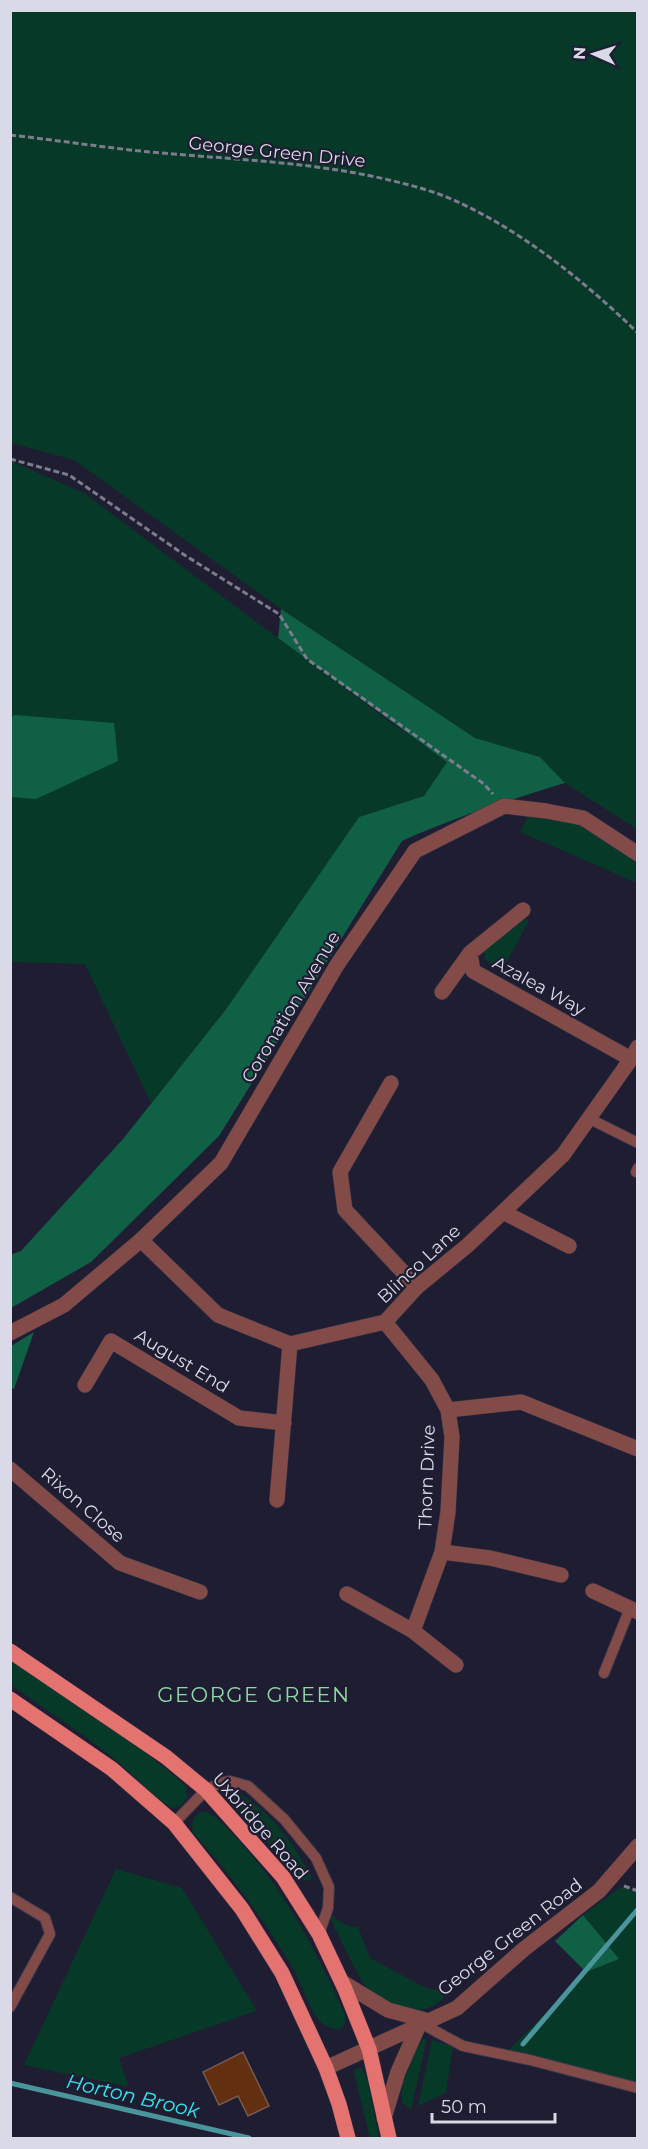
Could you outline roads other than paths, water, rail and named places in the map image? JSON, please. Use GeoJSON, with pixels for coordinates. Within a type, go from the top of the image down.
{"type":"FeatureCollection","features":[{"type":"Feature","properties":{"kind":"main road","name":"Uxbridge Road"},"geometry":{"type":"LineString","coordinates":[[10,1651],[166,1757],[206,1790],[283,1877],[319,1934],[342,1982],[369,2049],[389,2139]]}},
{"type":"Feature","properties":{"kind":"main road"},"geometry":{"type":"LineString","coordinates":[[10,1699],[112,1769],[174,1823],[242,1909],[282,1973],[326,2068],[348,2139]]}},
{"type":"Feature","properties":{"kind":"street","name":"Coronation Avenue"},"geometry":{"type":"LineString","coordinates":[[10,1333],[64,1305],[141,1240],[221,1163],[337,965],[415,850],[504,807],[584,818],[638,854]]}},
{"type":"Feature","properties":{"kind":"street","name":"Azalea Way"},"geometry":{"type":"LineString","coordinates":[[523,910],[470,953],[473,971],[634,1053]]}},
{"type":"Feature","properties":{"kind":"street"},"geometry":{"type":"LineString","coordinates":[[442,992],[470,953]]}},
{"type":"Feature","properties":{"kind":"street","name":"Blinco Lane"},"geometry":{"type":"LineString","coordinates":[[290,1344],[385,1322],[417,1287],[468,1245],[562,1155],[634,1053]]}},
{"type":"Feature","properties":{"kind":"street"},"geometry":{"type":"LineString","coordinates":[[391,1083],[340,1172],[345,1210],[417,1287]]}},
{"type":"Feature","properties":{"kind":"street"},"geometry":{"type":"LineString","coordinates":[[503,1212],[569,1246]]}},
{"type":"Feature","properties":{"kind":"street"},"geometry":{"type":"LineString","coordinates":[[141,1240],[218,1314],[290,1344],[277,1500]]}},
{"type":"Feature","properties":{"kind":"street","name":"Thorn Drive"},"geometry":{"type":"LineString","coordinates":[[385,1322],[432,1380],[448,1410],[452,1437],[448,1512],[442,1552],[413,1630]]}},
{"type":"Feature","properties":{"kind":"street","name":"August End"},"geometry":{"type":"LineString","coordinates":[[86,1385],[111,1341],[239,1418],[284,1423]]}},
{"type":"Feature","properties":{"kind":"street"},"geometry":{"type":"LineString","coordinates":[[448,1410],[521,1402],[638,1449]]}},
{"type":"Feature","properties":{"kind":"street","name":"Rixon Close"},"geometry":{"type":"LineString","coordinates":[[10,1469],[120,1563],[200,1592]]}},
{"type":"Feature","properties":{"kind":"street"},"geometry":{"type":"LineString","coordinates":[[442,1552],[490,1558],[561,1575]]}},
{"type":"Feature","properties":{"kind":"street"},"geometry":{"type":"LineString","coordinates":[[593,1591],[634,1610]]}},
{"type":"Feature","properties":{"kind":"street"},"geometry":{"type":"LineString","coordinates":[[346,1594],[413,1630],[456,1665]]}},
{"type":"Feature","properties":{"kind":"street","name":"George Green Road"},"geometry":{"type":"LineString","coordinates":[[326,2068],[457,2008],[524,1949],[599,1891],[638,1846]]}},
{"type":"Feature","properties":{"kind":"street"},"geometry":{"type":"LineString","coordinates":[[342,1982],[388,2010],[423,2024],[398,2072],[384,2118]]}},
{"type":"Feature","properties":{"kind":"lane"},"geometry":{"type":"LineString","coordinates":[[588,1118],[638,1143]]}},
{"type":"Feature","properties":{"kind":"lane"},"geometry":{"type":"LineString","coordinates":[[604,1673],[634,1610]]}},
{"type":"Feature","properties":{"kind":"lane"},"geometry":{"type":"LineString","coordinates":[[174,1823],[206,1790],[230,1781],[248,1786],[284,1819],[316,1858],[329,1887],[328,1908],[319,1934]]}},
{"type":"Feature","properties":{"kind":"lane"},"geometry":{"type":"LineString","coordinates":[[10,1897],[45,1918],[50,1934],[10,2007]]}},
{"type":"Feature","properties":{"kind":"lane"},"geometry":{"type":"LineString","coordinates":[[423,2024],[463,2046],[530,2060],[638,2088]]}},
{"type":"Feature","properties":{"kind":"waterway","name":"Horton Brook"},"geometry":{"type":"LineString","coordinates":[[523,2044],[638,1909]]}},
{"type":"Feature","properties":{"kind":"waterway","name":"Horton Brook"},"geometry":{"type":"LineString","coordinates":[[10,2083],[249,2138]]}},
{"type":"Feature","properties":{"kind":"district","name":"GEORGE GREEN"},"geometry":{"type":"Point","coordinates":[254,1695]}}]}
